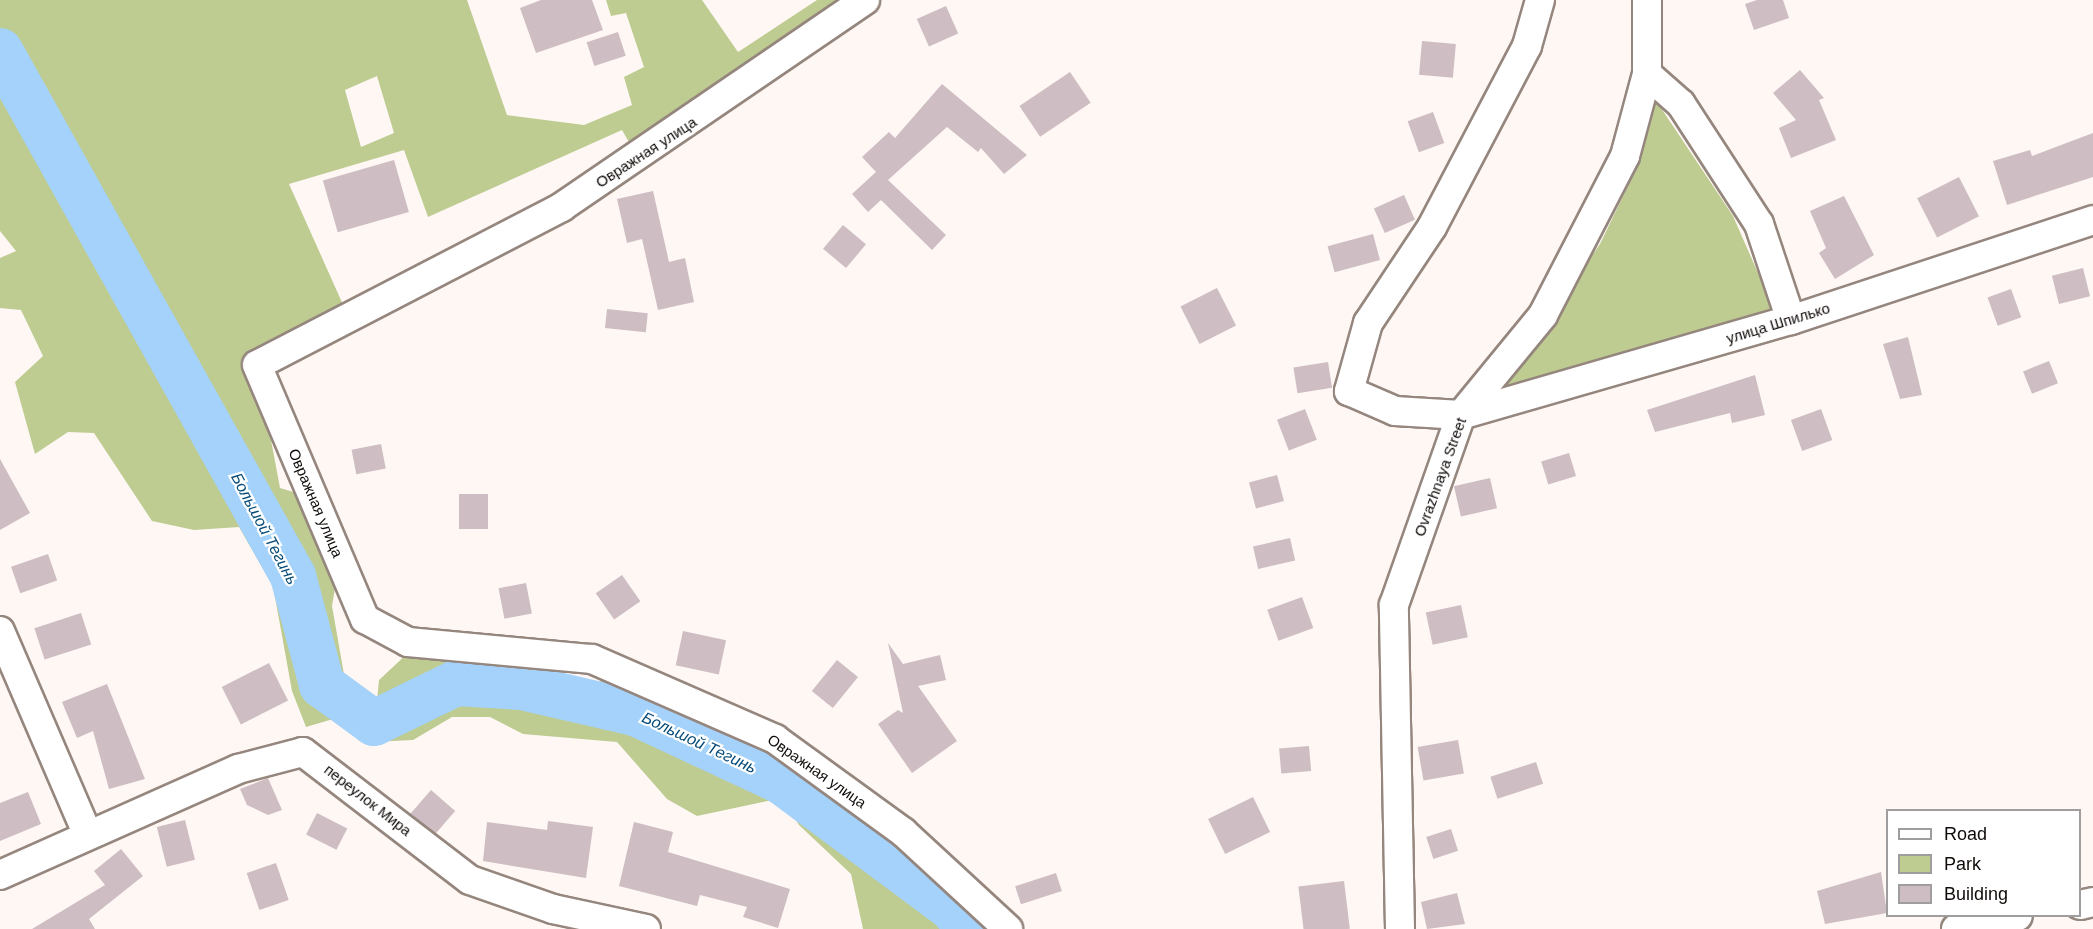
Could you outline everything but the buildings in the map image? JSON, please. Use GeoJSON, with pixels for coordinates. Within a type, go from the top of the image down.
{"type":"FeatureCollection","features":[{"type":"Feature","properties":{"kind":"street","name":"Овражная улица"},"geometry":{"type":"LineString","coordinates":[[865,0],[562,207],[257,365],[365,619],[408,642],[592,659],[775,739],[903,832],[1008,929]]}},
{"type":"Feature","properties":{"kind":"street","name":"улица Шпилько"},"geometry":{"type":"LineString","coordinates":[[1540,0],[1527,46],[1432,227],[1368,323],[1349,391],[1395,411],[1461,415],[1791,320],[2093,220]]}},
{"type":"Feature","properties":{"kind":"street","name":"Ovrazhnaya Street"},"geometry":{"type":"LineString","coordinates":[[1400,929],[1394,605],[1461,415],[1543,315],[1625,156],[1647,74],[1647,0]]}},
{"type":"Feature","properties":{"kind":"street"},"geometry":{"type":"LineString","coordinates":[[1647,74],[1681,104],[1759,224],[1791,320]]}},
{"type":"Feature","properties":{"kind":"street"},"geometry":{"type":"LineString","coordinates":[[0,632],[88,835]]}},
{"type":"Feature","properties":{"kind":"street","name":"переулок Мира"},"geometry":{"type":"LineString","coordinates":[[0,875],[238,769],[303,752],[470,880],[557,919],[646,929]]}},
{"type":"Feature","properties":{"kind":"street"},"geometry":{"type":"LineString","coordinates":[[1956,929],[2009,917]]}},
{"type":"Feature","properties":{"kind":"green space"},"geometry":{"type":"Polygon","coordinates":[[[0,0],[467,0],[507,115],[584,125],[632,105],[624,77],[644,67],[626,13],[611,16],[606,0],[702,0],[738,52],[817,0],[854,0],[634,151],[622,130],[428,217],[404,150],[289,184],[349,318],[257,365],[280,488],[314,498],[340,559],[332,606],[345,680],[340,717],[306,727],[292,691],[273,586],[239,527],[194,530],[152,521],[94,433],[68,432],[35,454],[15,382],[43,356],[21,310],[0,308],[0,258],[16,251],[0,231],[0,0]],[[377,76],[345,90],[361,147],[394,133],[377,76]]]}},
{"type":"Feature","properties":{"kind":"green space"},"geometry":{"type":"Polygon","coordinates":[[[1655,99],[1733,216],[1776,314],[1499,388],[1600,244],[1637,167],[1655,99]]]}},
{"type":"Feature","properties":{"kind":"green space"},"geometry":{"type":"Polygon","coordinates":[[[409,652],[490,655],[585,691],[607,677],[652,701],[765,742],[775,764],[772,800],[697,816],[667,799],[617,742],[523,734],[490,717],[452,717],[413,740],[373,742],[379,680],[409,652]]]}},
{"type":"Feature","properties":{"kind":"green space"},"geometry":{"type":"Polygon","coordinates":[[[829,799],[849,806],[996,929],[863,929],[851,874],[799,825],[787,806],[829,799]]]}},
{"type":"Feature","properties":{"kind":"waterway","name":"Большой Тегинь"},"geometry":{"type":"LineString","coordinates":[[0,51],[293,576],[322,685],[374,723],[456,683],[522,687],[635,713],[781,781],[952,908],[969,929]]}}]}
